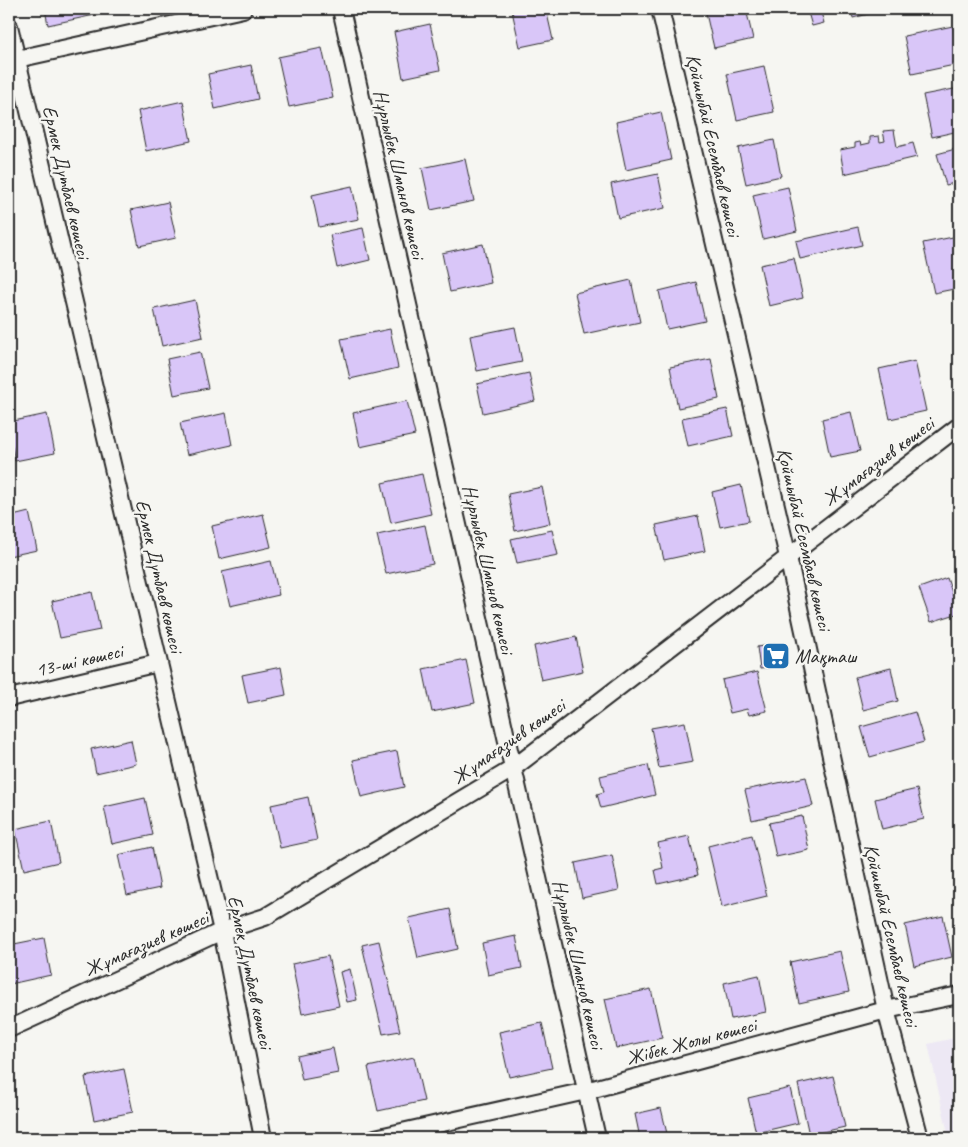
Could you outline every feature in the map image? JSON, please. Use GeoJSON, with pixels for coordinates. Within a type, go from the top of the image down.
{"type":"FeatureCollection","features":[{"type":"Feature","properties":{"kind":"street"},"geometry":{"type":"LineString","coordinates":[[17,59],[243,9]]}},
{"type":"Feature","properties":{"kind":"street","name":"Нұрлыбек Шманов көшесі"},"geometry":{"type":"LineString","coordinates":[[341,9],[597,1138]]}},
{"type":"Feature","properties":{"kind":"street","name":"Қойшыбай Есембаев көшесі"},"geometry":{"type":"LineString","coordinates":[[660,9],[788,557],[886,1010],[920,1138]]}},
{"type":"Feature","properties":{"kind":"street","name":"Ермек Дүтбаев көшесi"},"geometry":{"type":"LineString","coordinates":[[9,26],[222,932],[263,1138]]}},
{"type":"Feature","properties":{"kind":"street","name":"Жұмағазиев көшесі"},"geometry":{"type":"LineString","coordinates":[[9,1029],[222,932],[265,917],[512,769],[959,426]]}},
{"type":"Feature","properties":{"kind":"street","name":"13-ші көшесi"},"geometry":{"type":"LineString","coordinates":[[9,698],[158,663]]}},
{"type":"Feature","properties":{"kind":"street","name":"Жібек Жолы көшесі"},"geometry":{"type":"LineString","coordinates":[[374,1138],[586,1091],[886,1010],[959,995]]}},
{"type":"Feature","properties":{"kind":"shaded area"},"geometry":{"type":"Polygon","coordinates":[[[959,1037],[959,1138],[949,1138],[928,1044],[959,1037]]]}},
{"type":"Feature","properties":{"kind":"building"},"geometry":{"type":"Polygon","coordinates":[[[45,9],[98,9],[99,14],[48,25],[45,9]]]}},
{"type":"Feature","properties":{"kind":"building"},"geometry":{"type":"Polygon","coordinates":[[[546,9],[553,40],[520,47],[512,11],[546,9]]]}},
{"type":"Feature","properties":{"kind":"building"},"geometry":{"type":"Polygon","coordinates":[[[705,9],[746,9],[753,39],[714,48],[705,9]]]}},
{"type":"Feature","properties":{"kind":"building"},"geometry":{"type":"Polygon","coordinates":[[[807,9],[820,9],[824,23],[812,26],[807,9]]]}},
{"type":"Feature","properties":{"kind":"building"},"geometry":{"type":"Polygon","coordinates":[[[851,9],[887,9],[853,18],[851,9]]]}},
{"type":"Feature","properties":{"kind":"building"},"geometry":{"type":"Polygon","coordinates":[[[430,24],[440,70],[403,78],[394,32],[430,24]]]}},
{"type":"Feature","properties":{"kind":"building"},"geometry":{"type":"Polygon","coordinates":[[[953,26],[959,64],[912,74],[904,36],[953,26]]]}},
{"type":"Feature","properties":{"kind":"building"},"geometry":{"type":"Polygon","coordinates":[[[322,48],[333,98],[289,107],[278,57],[322,48]]]}},
{"type":"Feature","properties":{"kind":"building"},"geometry":{"type":"Polygon","coordinates":[[[251,65],[258,99],[215,109],[208,74],[251,65]]]}},
{"type":"Feature","properties":{"kind":"building"},"geometry":{"type":"Polygon","coordinates":[[[764,66],[774,112],[737,120],[727,74],[764,66]]]}},
{"type":"Feature","properties":{"kind":"building"},"geometry":{"type":"Polygon","coordinates":[[[959,88],[959,131],[932,137],[923,95],[959,88]]]}},
{"type":"Feature","properties":{"kind":"building"},"geometry":{"type":"Polygon","coordinates":[[[183,101],[191,141],[146,151],[138,111],[183,101]]]}},
{"type":"Feature","properties":{"kind":"building"},"geometry":{"type":"Polygon","coordinates":[[[661,112],[671,160],[626,170],[616,122],[661,112]]]}},
{"type":"Feature","properties":{"kind":"building"},"geometry":{"type":"Polygon","coordinates":[[[894,130],[897,147],[913,143],[917,157],[844,174],[840,150],[855,147],[855,143],[860,142],[861,145],[870,143],[870,137],[879,136],[880,142],[885,141],[883,131],[894,130]]]}},
{"type":"Feature","properties":{"kind":"building"},"geometry":{"type":"Polygon","coordinates":[[[774,140],[781,176],[746,184],[738,148],[774,140]]]}},
{"type":"Feature","properties":{"kind":"building"},"geometry":{"type":"Polygon","coordinates":[[[959,148],[959,182],[946,185],[937,154],[959,148]]]}},
{"type":"Feature","properties":{"kind":"building"},"geometry":{"type":"Polygon","coordinates":[[[465,159],[474,201],[431,210],[422,168],[465,159]]]}},
{"type":"Feature","properties":{"kind":"building"},"geometry":{"type":"Polygon","coordinates":[[[658,174],[665,208],[618,218],[611,184],[658,174]]]}},
{"type":"Feature","properties":{"kind":"building"},"geometry":{"type":"Polygon","coordinates":[[[352,186],[359,219],[319,227],[312,195],[352,186]]]}},
{"type":"Feature","properties":{"kind":"building"},"geometry":{"type":"Polygon","coordinates":[[[788,187],[797,231],[763,239],[753,195],[788,187]]]}},
{"type":"Feature","properties":{"kind":"building"},"geometry":{"type":"Polygon","coordinates":[[[168,202],[176,238],[139,246],[131,210],[168,202]]]}},
{"type":"Feature","properties":{"kind":"building"},"geometry":{"type":"Polygon","coordinates":[[[858,227],[862,245],[800,259],[796,241],[858,227]]]}},
{"type":"Feature","properties":{"kind":"building"},"geometry":{"type":"Polygon","coordinates":[[[363,228],[370,260],[337,268],[330,235],[363,228]]]}},
{"type":"Feature","properties":{"kind":"building"},"geometry":{"type":"Polygon","coordinates":[[[958,236],[959,288],[934,293],[923,243],[958,236]]]}},
{"type":"Feature","properties":{"kind":"building"},"geometry":{"type":"Polygon","coordinates":[[[483,244],[491,283],[450,292],[442,253],[483,244]]]}},
{"type":"Feature","properties":{"kind":"building"},"geometry":{"type":"Polygon","coordinates":[[[794,258],[803,298],[769,306],[760,265],[794,258]]]}},
{"type":"Feature","properties":{"kind":"building"},"geometry":{"type":"Polygon","coordinates":[[[9,274],[15,303],[9,304],[9,274]]]}},
{"type":"Feature","properties":{"kind":"building"},"geometry":{"type":"Polygon","coordinates":[[[631,280],[640,322],[584,334],[575,293],[631,280]]]}},
{"type":"Feature","properties":{"kind":"building"},"geometry":{"type":"Polygon","coordinates":[[[696,282],[705,321],[667,329],[659,291],[696,282]]]}},
{"type":"Feature","properties":{"kind":"building"},"geometry":{"type":"Polygon","coordinates":[[[195,300],[203,337],[162,346],[154,309],[195,300]]]}},
{"type":"Feature","properties":{"kind":"building"},"geometry":{"type":"Polygon","coordinates":[[[515,327],[522,362],[477,371],[470,336],[515,327]]]}},
{"type":"Feature","properties":{"kind":"building"},"geometry":{"type":"Polygon","coordinates":[[[390,329],[398,368],[350,379],[341,339],[390,329]]]}},
{"type":"Feature","properties":{"kind":"building"},"geometry":{"type":"Polygon","coordinates":[[[200,352],[208,388],[174,395],[167,359],[200,352]]]}},
{"type":"Feature","properties":{"kind":"building"},"geometry":{"type":"Polygon","coordinates":[[[711,359],[719,399],[678,408],[670,367],[711,359]]]}},
{"type":"Feature","properties":{"kind":"building"},"geometry":{"type":"Polygon","coordinates":[[[915,361],[926,411],[890,419],[879,369],[915,361]]]}},
{"type":"Feature","properties":{"kind":"building"},"geometry":{"type":"Polygon","coordinates":[[[529,373],[535,401],[483,413],[477,384],[529,373]]]}},
{"type":"Feature","properties":{"kind":"building"},"geometry":{"type":"Polygon","coordinates":[[[407,401],[415,435],[360,447],[353,413],[407,401]]]}},
{"type":"Feature","properties":{"kind":"building"},"geometry":{"type":"Polygon","coordinates":[[[727,409],[733,436],[688,446],[682,418],[727,409]]]}},
{"type":"Feature","properties":{"kind":"building"},"geometry":{"type":"Polygon","coordinates":[[[851,412],[860,451],[830,457],[822,419],[851,412]]]}},
{"type":"Feature","properties":{"kind":"building"},"geometry":{"type":"Polygon","coordinates":[[[226,413],[232,445],[187,455],[180,423],[226,413]]]}},
{"type":"Feature","properties":{"kind":"building"},"geometry":{"type":"Polygon","coordinates":[[[47,414],[55,453],[15,461],[9,432],[9,422],[47,414]]]}},
{"type":"Feature","properties":{"kind":"building"},"geometry":{"type":"Polygon","coordinates":[[[422,474],[431,514],[391,523],[382,483],[422,474]]]}},
{"type":"Feature","properties":{"kind":"building"},"geometry":{"type":"Polygon","coordinates":[[[741,485],[749,521],[720,527],[712,492],[741,485]]]}},
{"type":"Feature","properties":{"kind":"building"},"geometry":{"type":"Polygon","coordinates":[[[542,487],[550,523],[515,531],[508,494],[542,487]]]}},
{"type":"Feature","properties":{"kind":"building"},"geometry":{"type":"Polygon","coordinates":[[[29,512],[37,550],[9,556],[9,517],[29,512]]]}},
{"type":"Feature","properties":{"kind":"building"},"geometry":{"type":"Polygon","coordinates":[[[263,514],[271,547],[219,559],[212,526],[263,514]]]}},
{"type":"Feature","properties":{"kind":"building"},"geometry":{"type":"Polygon","coordinates":[[[698,516],[705,551],[664,560],[656,525],[698,516]]]}},
{"type":"Feature","properties":{"kind":"building"},"geometry":{"type":"Polygon","coordinates":[[[425,525],[433,564],[386,574],[377,535],[425,525]]]}},
{"type":"Feature","properties":{"kind":"building"},"geometry":{"type":"Polygon","coordinates":[[[552,530],[558,555],[517,563],[511,539],[552,530]]]}},
{"type":"Feature","properties":{"kind":"building"},"geometry":{"type":"Polygon","coordinates":[[[271,561],[279,595],[230,606],[222,572],[271,561]]]}},
{"type":"Feature","properties":{"kind":"building"},"geometry":{"type":"Polygon","coordinates":[[[947,578],[959,613],[931,622],[919,588],[947,578]]]}},
{"type":"Feature","properties":{"kind":"building"},"geometry":{"type":"Polygon","coordinates":[[[92,592],[100,630],[60,638],[52,601],[92,592]]]}},
{"type":"Feature","properties":{"kind":"building"},"geometry":{"type":"Polygon","coordinates":[[[576,637],[583,671],[541,680],[534,646],[576,637]]]}},
{"type":"Feature","properties":{"kind":"building"},"geometry":{"type":"Polygon","coordinates":[[[775,644],[778,667],[760,669],[757,647],[775,644]]]}},
{"type":"Feature","properties":{"kind":"building"},"geometry":{"type":"Polygon","coordinates":[[[466,660],[475,703],[432,712],[423,669],[466,660]]]}},
{"type":"Feature","properties":{"kind":"building"},"geometry":{"type":"Polygon","coordinates":[[[281,667],[286,695],[248,703],[242,675],[281,667]]]}},
{"type":"Feature","properties":{"kind":"building"},"geometry":{"type":"Polygon","coordinates":[[[891,668],[898,701],[863,710],[855,677],[891,668]]]}},
{"type":"Feature","properties":{"kind":"building"},"geometry":{"type":"Polygon","coordinates":[[[757,672],[767,711],[749,715],[747,709],[730,713],[722,680],[757,672]]]}},
{"type":"Feature","properties":{"kind":"building"},"geometry":{"type":"Polygon","coordinates":[[[915,712],[924,742],[870,757],[861,727],[915,712]]]}},
{"type":"Feature","properties":{"kind":"building"},"geometry":{"type":"Polygon","coordinates":[[[685,722],[693,762],[659,768],[651,728],[685,722]]]}},
{"type":"Feature","properties":{"kind":"building"},"geometry":{"type":"Polygon","coordinates":[[[131,740],[136,764],[96,773],[91,749],[131,740]]]}},
{"type":"Feature","properties":{"kind":"building"},"geometry":{"type":"Polygon","coordinates":[[[397,751],[404,787],[361,797],[353,760],[397,751]]]}},
{"type":"Feature","properties":{"kind":"building"},"geometry":{"type":"Polygon","coordinates":[[[648,765],[655,795],[601,808],[597,794],[604,792],[600,776],[648,765]]]}},
{"type":"Feature","properties":{"kind":"building"},"geometry":{"type":"Polygon","coordinates":[[[806,777],[813,806],[752,820],[745,790],[806,777]]]}},
{"type":"Feature","properties":{"kind":"building"},"geometry":{"type":"Polygon","coordinates":[[[917,789],[924,819],[882,829],[875,799],[917,789]]]}},
{"type":"Feature","properties":{"kind":"building"},"geometry":{"type":"Polygon","coordinates":[[[308,797],[317,840],[280,848],[271,805],[308,797]]]}},
{"type":"Feature","properties":{"kind":"building"},"geometry":{"type":"Polygon","coordinates":[[[145,798],[153,835],[112,844],[104,807],[145,798]]]}},
{"type":"Feature","properties":{"kind":"building"},"geometry":{"type":"Polygon","coordinates":[[[802,816],[809,850],[776,857],[769,823],[802,816]]]}},
{"type":"Feature","properties":{"kind":"building"},"geometry":{"type":"Polygon","coordinates":[[[51,821],[59,862],[24,870],[15,829],[51,821]]]}},
{"type":"Feature","properties":{"kind":"building"},"geometry":{"type":"Polygon","coordinates":[[[752,835],[767,896],[722,907],[708,846],[752,835]]]}},
{"type":"Feature","properties":{"kind":"building"},"geometry":{"type":"Polygon","coordinates":[[[689,836],[698,875],[658,884],[655,870],[663,868],[658,843],[689,836]]]}},
{"type":"Feature","properties":{"kind":"building"},"geometry":{"type":"Polygon","coordinates":[[[152,847],[160,888],[127,895],[118,855],[152,847]]]}},
{"type":"Feature","properties":{"kind":"building"},"geometry":{"type":"Polygon","coordinates":[[[612,855],[619,890],[582,898],[575,863],[612,855]]]}},
{"type":"Feature","properties":{"kind":"building"},"geometry":{"type":"Polygon","coordinates":[[[450,909],[458,949],[418,958],[409,918],[450,909]]]}},
{"type":"Feature","properties":{"kind":"building"},"geometry":{"type":"Polygon","coordinates":[[[943,916],[952,957],[914,966],[905,925],[943,916]]]}},
{"type":"Feature","properties":{"kind":"building"},"geometry":{"type":"Polygon","coordinates":[[[516,936],[522,968],[488,975],[482,943],[516,936]]]}},
{"type":"Feature","properties":{"kind":"building"},"geometry":{"type":"Polygon","coordinates":[[[44,938],[51,975],[10,984],[9,945],[44,938]]]}},
{"type":"Feature","properties":{"kind":"building"},"geometry":{"type":"Polygon","coordinates":[[[379,941],[400,1031],[383,1034],[362,945],[379,941]]]}},
{"type":"Feature","properties":{"kind":"building"},"geometry":{"type":"Polygon","coordinates":[[[840,951],[849,992],[799,1003],[790,962],[840,951]]]}},
{"type":"Feature","properties":{"kind":"building"},"geometry":{"type":"Polygon","coordinates":[[[328,956],[339,1006],[302,1014],[292,964],[328,956]]]}},
{"type":"Feature","properties":{"kind":"building"},"geometry":{"type":"Polygon","coordinates":[[[350,969],[357,1000],[347,1002],[340,972],[350,969]]]}},
{"type":"Feature","properties":{"kind":"building"},"geometry":{"type":"Polygon","coordinates":[[[759,975],[766,1012],[731,1019],[724,983],[759,975]]]}},
{"type":"Feature","properties":{"kind":"building"},"geometry":{"type":"Polygon","coordinates":[[[651,989],[662,1038],[616,1048],[605,999],[651,989]]]}},
{"type":"Feature","properties":{"kind":"building"},"geometry":{"type":"Polygon","coordinates":[[[542,1023],[552,1068],[509,1077],[499,1032],[542,1023]]]}},
{"type":"Feature","properties":{"kind":"building"},"geometry":{"type":"Polygon","coordinates":[[[333,1048],[338,1073],[302,1080],[297,1056],[333,1048]]]}},
{"type":"Feature","properties":{"kind":"building"},"geometry":{"type":"Polygon","coordinates":[[[414,1057],[424,1101],[378,1111],[368,1067],[414,1057]]]}},
{"type":"Feature","properties":{"kind":"building"},"geometry":{"type":"Polygon","coordinates":[[[124,1069],[133,1112],[94,1120],[85,1077],[124,1069]]]}},
{"type":"Feature","properties":{"kind":"building"},"geometry":{"type":"Polygon","coordinates":[[[833,1076],[845,1127],[809,1135],[798,1084],[833,1076]]]}},
{"type":"Feature","properties":{"kind":"building"},"geometry":{"type":"Polygon","coordinates":[[[790,1088],[798,1123],[756,1133],[748,1098],[790,1088]]]}},
{"type":"Feature","properties":{"kind":"building"},"geometry":{"type":"Polygon","coordinates":[[[661,1108],[668,1138],[640,1138],[635,1114],[661,1108]]]}},
{"type":"Feature","properties":{"kind":"place","name":"Мақташ"},"geometry":{"type":"Point","coordinates":[776,656]}}]}
